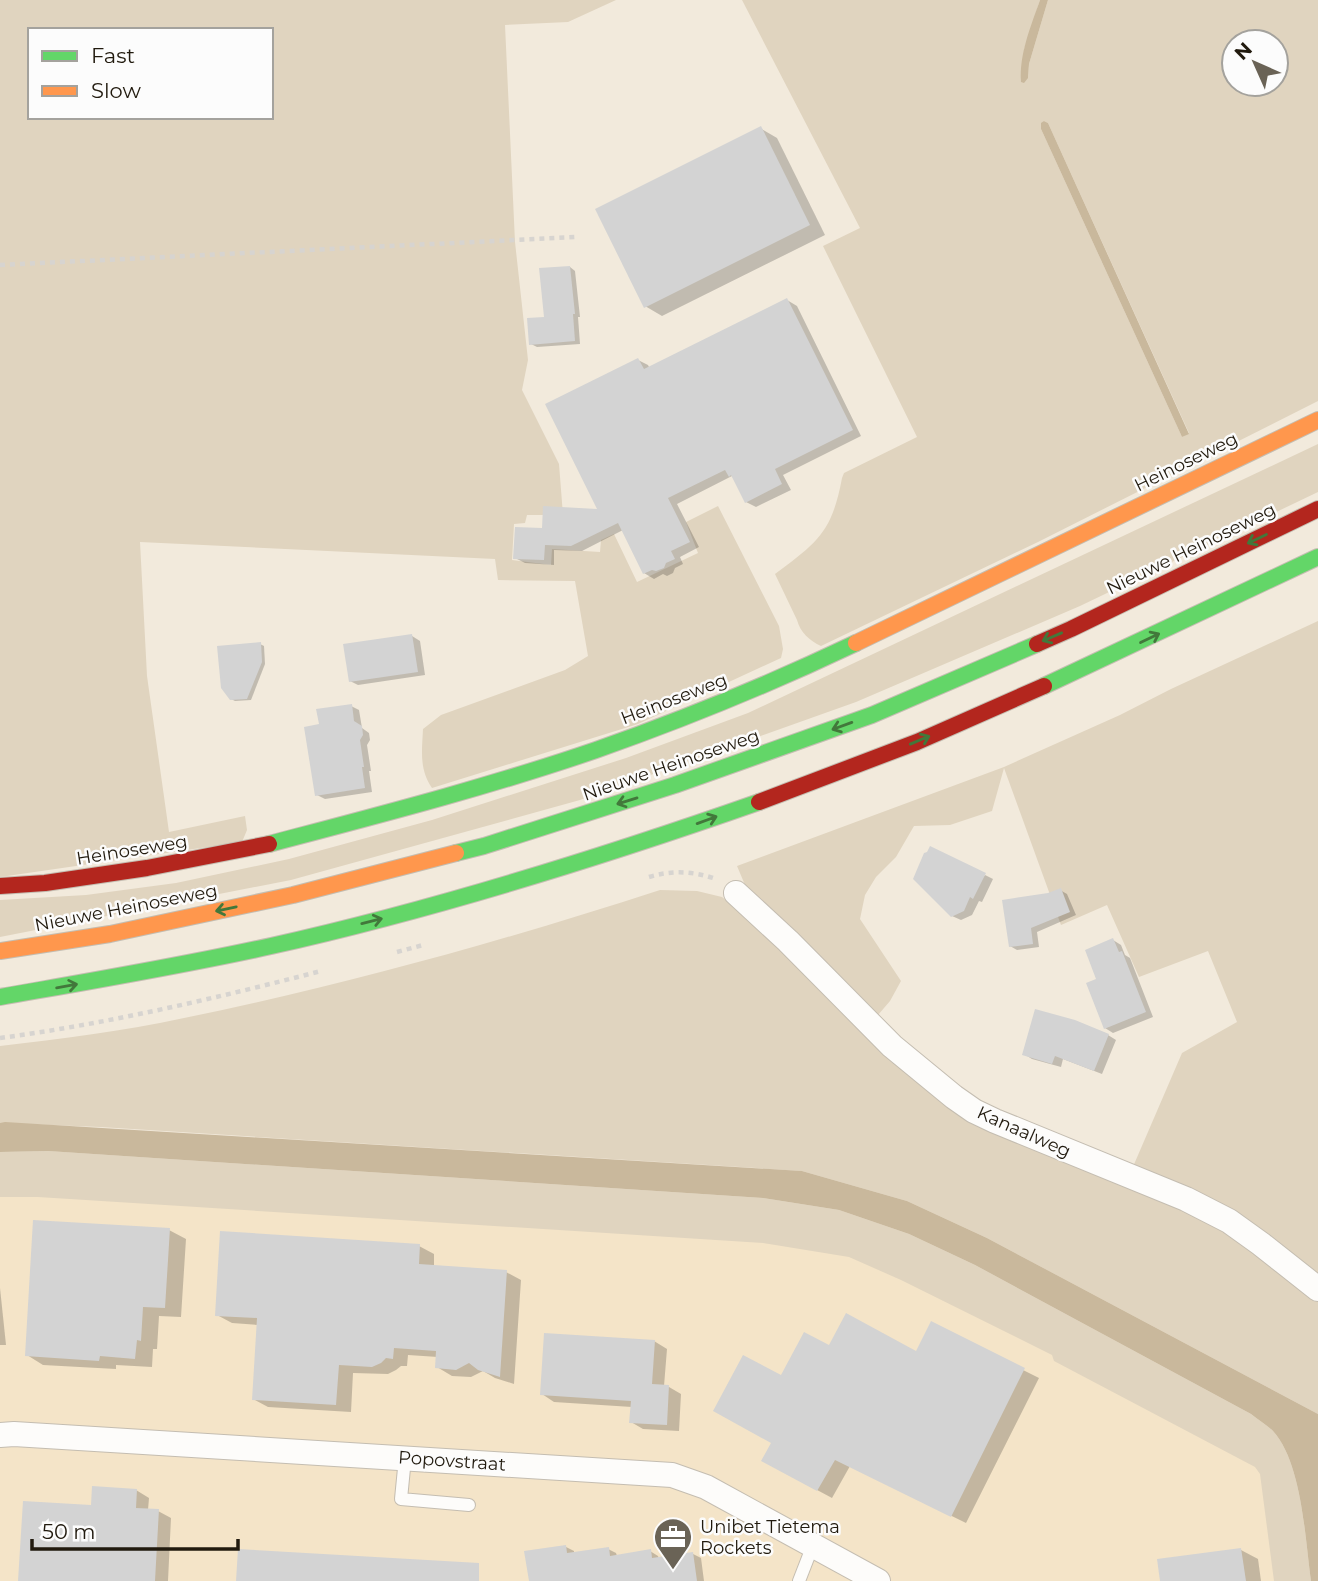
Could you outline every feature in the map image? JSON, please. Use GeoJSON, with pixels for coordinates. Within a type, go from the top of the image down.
{"type":"FeatureCollection","features":[{"type":"Feature","properties":{"kind":"main road","name":"Heinoseweg"},"geometry":{"type":"LineString","coordinates":[[0,886],[45,883],[259,848],[422,804],[595,750],[806,667],[1318,420]]}},
{"type":"Feature","properties":{"kind":"main road","name":"Nieuwe Heinoseweg"},"geometry":{"type":"LineString","coordinates":[[0,951],[110,934],[293,895],[484,846],[675,785],[872,715],[1072,629],[1318,509]]}},
{"type":"Feature","properties":{"kind":"main road"},"geometry":{"type":"LineString","coordinates":[[0,997],[147,972],[306,938],[466,897],[678,830],[919,741],[1132,647],[1318,557]]}},
{"type":"Feature","properties":{"kind":"street","name":"Kanaalweg"},"geometry":{"type":"LineString","coordinates":[[737,893],[892,1046],[974,1111],[1186,1199],[1229,1221],[1318,1289]]}},
{"type":"Feature","properties":{"kind":"street","name":"Popovstraat"},"geometry":{"type":"LineString","coordinates":[[0,1435],[672,1475],[706,1487],[878,1581]]}},
{"type":"Feature","properties":{"kind":"lane"},"geometry":{"type":"LineString","coordinates":[[405,1458],[401,1499],[469,1505]]}},
{"type":"Feature","properties":{"kind":"lane"},"geometry":{"type":"LineString","coordinates":[[799,1581],[813,1545]]}},
{"type":"Feature","properties":{"kind":"path"},"geometry":{"type":"LineString","coordinates":[[0,265],[576,237]]}},
{"type":"Feature","properties":{"kind":"shaded area"},"geometry":{"type":"Polygon","coordinates":[[[0,0],[616,0],[568,22],[505,25],[515,242],[528,360],[522,390],[559,464],[563,515],[527,515],[525,523],[514,524],[512,560],[551,565],[552,549],[600,552],[601,540],[614,534],[637,582],[698,553],[686,522],[718,506],[779,626],[783,649],[781,658],[638,724],[432,788],[423,767],[423,729],[441,715],[565,670],[588,656],[575,581],[498,580],[495,559],[140,542],[147,676],[169,832],[245,816],[247,830],[242,842],[0,877],[0,0]]]}},
{"type":"Feature","properties":{"kind":"shaded area"},"geometry":{"type":"Polygon","coordinates":[[[742,0],[1040,0],[1024,50],[1028,78],[1029,64],[1048,0],[1318,0],[1318,401],[1038,542],[821,646],[809,639],[800,628],[775,574],[812,544],[828,524],[844,473],[917,437],[823,246],[860,228],[742,0]],[[1044,121],[1041,129],[1182,437],[1189,433],[1048,123],[1044,121]]]}},
{"type":"Feature","properties":{"kind":"shaded area"},"geometry":{"type":"Polygon","coordinates":[[[1040,0],[1048,0],[1029,64],[1028,78],[1024,83],[1021,82],[1021,72],[1024,51],[1040,0]]]}},
{"type":"Feature","properties":{"kind":"shaded area"},"geometry":{"type":"Polygon","coordinates":[[[1041,123],[1048,123],[1189,434],[1182,437],[1041,129],[1041,123]]]}},
{"type":"Feature","properties":{"kind":"shaded area"},"geometry":{"type":"Polygon","coordinates":[[[1318,444],[1318,492],[1080,606],[856,702],[580,800],[291,880],[0,937],[0,900],[86,895],[176,883],[289,859],[432,820],[626,758],[748,713],[1318,444]]]}},
{"type":"Feature","properties":{"kind":"shaded area"},"geometry":{"type":"Polygon","coordinates":[[[1318,621],[1318,1282],[1132,1169],[1182,1053],[1237,1022],[1208,951],[1139,977],[1107,905],[1061,925],[1004,768],[992,811],[950,825],[914,826],[896,857],[876,877],[865,895],[860,919],[901,981],[878,1015],[748,892],[737,866],[1004,767],[1318,621]]]}},
{"type":"Feature","properties":{"kind":"shaded area"},"geometry":{"type":"Polygon","coordinates":[[[660,890],[697,891],[722,897],[1006,1135],[1060,1161],[1230,1229],[1318,1299],[1318,1414],[987,1238],[907,1201],[802,1171],[0,1123],[0,1046],[138,1027],[304,991],[483,944],[660,890]]]}},
{"type":"Feature","properties":{"kind":"shaded area"},"geometry":{"type":"Polygon","coordinates":[[[0,1123],[802,1171],[907,1201],[987,1238],[1318,1414],[1318,1581],[1311,1581],[1296,1481],[1283,1445],[1271,1429],[1251,1414],[975,1265],[909,1234],[839,1210],[763,1198],[48,1151],[0,1152],[0,1123]]]}},
{"type":"Feature","properties":{"kind":"shaded area"},"geometry":{"type":"Polygon","coordinates":[[[48,1151],[763,1198],[839,1210],[909,1234],[975,1265],[1251,1414],[1268,1427],[1283,1445],[1296,1481],[1311,1581],[1274,1581],[1260,1474],[1255,1467],[1054,1361],[1052,1355],[849,1257],[763,1243],[38,1197],[0,1197],[0,1152],[48,1151]]]}},
{"type":"Feature","properties":{"kind":"shaded area"},"geometry":{"type":"Polygon","coordinates":[[[0,1192],[823,1236],[1271,1457],[1286,1581],[0,1581],[0,1192]]]}},
{"type":"Feature","properties":{"kind":"building"},"geometry":{"type":"Polygon","coordinates":[[[761,126],[810,225],[644,308],[595,209],[761,126]]]}},
{"type":"Feature","properties":{"kind":"building"},"geometry":{"type":"Polygon","coordinates":[[[570,266],[575,341],[529,345],[527,318],[544,317],[539,268],[570,266]]]}},
{"type":"Feature","properties":{"kind":"building"},"geometry":{"type":"Polygon","coordinates":[[[787,298],[853,430],[775,469],[782,484],[745,503],[731,475],[729,477],[725,470],[668,498],[690,542],[671,551],[675,559],[666,563],[664,568],[643,574],[618,523],[571,546],[545,545],[544,560],[513,559],[515,527],[542,528],[543,506],[597,509],[545,404],[638,358],[644,369],[787,298]]]}},
{"type":"Feature","properties":{"kind":"building"},"geometry":{"type":"Polygon","coordinates":[[[412,634],[418,672],[349,682],[343,644],[412,634]]]}},
{"type":"Feature","properties":{"kind":"building"},"geometry":{"type":"Polygon","coordinates":[[[261,642],[262,662],[247,699],[230,700],[221,688],[217,646],[261,642]]]}},
{"type":"Feature","properties":{"kind":"building"},"geometry":{"type":"Polygon","coordinates":[[[352,704],[354,721],[362,726],[363,735],[360,740],[365,788],[315,796],[304,727],[319,724],[316,709],[352,704]]]}},
{"type":"Feature","properties":{"kind":"building"},"geometry":{"type":"Polygon","coordinates":[[[930,846],[986,873],[964,911],[951,917],[913,879],[924,853],[930,846]]]}},
{"type":"Feature","properties":{"kind":"building"},"geometry":{"type":"Polygon","coordinates":[[[1061,888],[1070,912],[1031,928],[1033,944],[1009,947],[1002,900],[1048,893],[1061,888]]]}},
{"type":"Feature","properties":{"kind":"building"},"geometry":{"type":"Polygon","coordinates":[[[1113,938],[1119,952],[1122,951],[1146,1012],[1104,1029],[1086,983],[1096,979],[1085,950],[1113,938]]]}},
{"type":"Feature","properties":{"kind":"building"},"geometry":{"type":"Polygon","coordinates":[[[1035,1009],[1075,1020],[1109,1034],[1094,1071],[1055,1056],[1052,1064],[1022,1055],[1035,1009]]]}},
{"type":"Feature","properties":{"kind":"building"},"geometry":{"type":"Polygon","coordinates":[[[33,1220],[170,1228],[165,1308],[143,1307],[141,1341],[137,1340],[135,1359],[100,1356],[99,1361],[25,1356],[33,1220]]]}},
{"type":"Feature","properties":{"kind":"building"},"geometry":{"type":"Polygon","coordinates":[[[220,1231],[420,1244],[419,1264],[507,1270],[500,1377],[478,1370],[469,1363],[456,1370],[435,1368],[436,1351],[394,1348],[393,1359],[386,1358],[372,1367],[339,1365],[336,1405],[252,1400],[257,1318],[215,1316],[220,1231]]]}},
{"type":"Feature","properties":{"kind":"building"},"geometry":{"type":"Polygon","coordinates":[[[846,1313],[916,1351],[931,1321],[1025,1368],[951,1517],[835,1460],[817,1491],[761,1461],[771,1443],[713,1411],[743,1355],[781,1375],[804,1332],[829,1345],[846,1313]]]}},
{"type":"Feature","properties":{"kind":"building"},"geometry":{"type":"Polygon","coordinates":[[[544,1333],[655,1340],[652,1384],[669,1385],[667,1425],[629,1423],[631,1401],[540,1395],[544,1333]]]}},
{"type":"Feature","properties":{"kind":"building"},"geometry":{"type":"Polygon","coordinates":[[[92,1486],[137,1489],[136,1508],[159,1509],[155,1581],[18,1581],[23,1501],[91,1505],[92,1486]]]}},
{"type":"Feature","properties":{"kind":"building"},"geometry":{"type":"Polygon","coordinates":[[[566,1545],[567,1553],[609,1547],[610,1556],[651,1549],[652,1558],[693,1552],[697,1581],[529,1581],[524,1551],[566,1545]]]}},
{"type":"Feature","properties":{"kind":"building"},"geometry":{"type":"Polygon","coordinates":[[[1241,1548],[1246,1581],[1160,1581],[1157,1559],[1241,1548]]]}},
{"type":"Feature","properties":{"kind":"building"},"geometry":{"type":"Polygon","coordinates":[[[238,1549],[479,1563],[479,1581],[236,1581],[238,1549]]]}},
{"type":"Feature","properties":{"kind":"traffic: fast"},"geometry":{"type":"LineString","coordinates":[[1044,686],[1318,557]]}},
{"type":"Feature","properties":{"kind":"traffic: fast"},"geometry":{"type":"LineString","coordinates":[[269,844],[474,788],[596,750],[728,700],[856,643]]}},
{"type":"Feature","properties":{"kind":"traffic: fast"},"geometry":{"type":"LineString","coordinates":[[456,853],[675,785],[872,715],[1037,644]]}},
{"type":"Feature","properties":{"kind":"traffic: fast"},"geometry":{"type":"LineString","coordinates":[[0,997],[237,953],[395,916],[639,843],[759,802]]}},
{"type":"Feature","properties":{"kind":"traffic: slow"},"geometry":{"type":"LineString","coordinates":[[856,643],[1318,420]]}},
{"type":"Feature","properties":{"kind":"traffic: slow"},"geometry":{"type":"LineString","coordinates":[[0,951],[110,934],[293,895],[456,853]]}},
{"type":"Feature","properties":{"kind":"traffic: jam"},"geometry":{"type":"LineString","coordinates":[[1037,644],[1318,509]]}},
{"type":"Feature","properties":{"kind":"traffic: jam"},"geometry":{"type":"LineString","coordinates":[[759,802],[917,742],[1044,686]]}},
{"type":"Feature","properties":{"kind":"traffic: jam"},"geometry":{"type":"LineString","coordinates":[[0,886],[45,883],[147,868],[269,844]]}},
{"type":"Feature","properties":{"kind":"place","name":"Unibet Tietema Rockets"},"geometry":{"type":"Point","coordinates":[673,1571]}}]}
